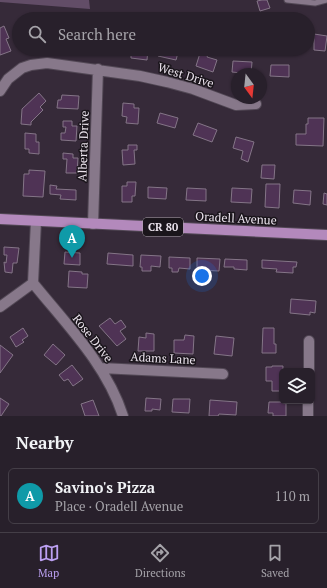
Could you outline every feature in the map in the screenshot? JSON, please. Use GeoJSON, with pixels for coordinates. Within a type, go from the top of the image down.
{"type":"FeatureCollection","features":[{"type":"Feature","properties":{"kind":"main road","name":"Oradell Avenue"},"geometry":{"type":"LineString","coordinates":[[0,219],[327,235]]}},
{"type":"Feature","properties":{"kind":"street","name":"West Drive"},"geometry":{"type":"LineString","coordinates":[[0,91],[8,79],[15,73],[31,65],[47,63],[140,76],[193,89],[231,103]]}},
{"type":"Feature","properties":{"kind":"street","name":"Alberta Drive"},"geometry":{"type":"LineString","coordinates":[[93,224],[98,69]]}},
{"type":"Feature","properties":{"kind":"street","name":"West Drive"},"geometry":{"type":"LineString","coordinates":[[233,104],[256,104]]}},
{"type":"Feature","properties":{"kind":"street"},"geometry":{"type":"LineString","coordinates":[[0,307],[33,283],[36,221]]}},
{"type":"Feature","properties":{"kind":"street","name":"Rose Drive"},"geometry":{"type":"LineString","coordinates":[[33,283],[101,368],[114,393],[123,416]]}},
{"type":"Feature","properties":{"kind":"street"},"geometry":{"type":"LineString","coordinates":[[308,368],[309,341]]}},
{"type":"Feature","properties":{"kind":"street","name":"Adams Lane"},"geometry":{"type":"LineString","coordinates":[[101,368],[223,374]]}},
{"type":"Feature","properties":{"kind":"street"},"geometry":{"type":"LineString","coordinates":[[308,404],[308,416]]}},
{"type":"Feature","properties":{"kind":"lane"},"geometry":{"type":"LineString","coordinates":[[287,0],[309,3],[327,0]]}},
{"type":"Feature","properties":{"kind":"shaded area"},"geometry":{"type":"Polygon","coordinates":[[[0,0],[89,0],[90,9],[0,2],[0,0]]]}},
{"type":"Feature","properties":{"kind":"building"},"geometry":{"type":"Polygon","coordinates":[[[267,0],[270,8],[260,11],[257,1],[267,0]]]}},
{"type":"Feature","properties":{"kind":"building"},"geometry":{"type":"Polygon","coordinates":[[[4,26],[9,38],[6,39],[11,51],[0,55],[0,28],[4,26]]]}},
{"type":"Feature","properties":{"kind":"building"},"geometry":{"type":"Polygon","coordinates":[[[315,34],[327,36],[325,51],[315,50],[315,34]]]}},
{"type":"Feature","properties":{"kind":"building"},"geometry":{"type":"Polygon","coordinates":[[[131,56],[147,56],[147,60],[131,58],[131,56]]]}},
{"type":"Feature","properties":{"kind":"building"},"geometry":{"type":"Polygon","coordinates":[[[158,56],[177,56],[176,60],[158,56]]]}},
{"type":"Feature","properties":{"kind":"building"},"geometry":{"type":"Polygon","coordinates":[[[199,56],[207,56],[217,60],[213,72],[196,66],[199,56]]]}},
{"type":"Feature","properties":{"kind":"building"},"geometry":{"type":"Polygon","coordinates":[[[233,61],[252,62],[252,68],[232,68],[233,61]]]}},
{"type":"Feature","properties":{"kind":"building"},"geometry":{"type":"Polygon","coordinates":[[[271,65],[289,65],[289,77],[270,76],[271,65]]]}},
{"type":"Feature","properties":{"kind":"building"},"geometry":{"type":"Polygon","coordinates":[[[39,93],[46,101],[40,107],[43,110],[31,122],[31,125],[21,124],[22,109],[39,93]]]}},
{"type":"Feature","properties":{"kind":"building"},"geometry":{"type":"Polygon","coordinates":[[[62,95],[79,96],[78,109],[57,108],[58,100],[61,100],[62,95]]]}},
{"type":"Feature","properties":{"kind":"building"},"geometry":{"type":"Polygon","coordinates":[[[123,103],[134,104],[134,108],[139,108],[138,124],[126,123],[127,117],[122,116],[123,103]]]}},
{"type":"Feature","properties":{"kind":"building"},"geometry":{"type":"Polygon","coordinates":[[[160,113],[178,118],[175,128],[157,123],[160,113]]]}},
{"type":"Feature","properties":{"kind":"building"},"geometry":{"type":"Polygon","coordinates":[[[308,118],[324,118],[323,146],[296,145],[296,134],[306,134],[306,124],[308,124],[308,118]]]}},
{"type":"Feature","properties":{"kind":"building"},"geometry":{"type":"Polygon","coordinates":[[[63,121],[72,121],[72,126],[77,126],[76,141],[61,140],[61,133],[65,133],[66,127],[63,127],[63,121]]]}},
{"type":"Feature","properties":{"kind":"building"},"geometry":{"type":"Polygon","coordinates":[[[198,123],[217,130],[212,142],[193,135],[198,123]]]}},
{"type":"Feature","properties":{"kind":"building"},"geometry":{"type":"Polygon","coordinates":[[[25,133],[36,134],[36,142],[39,142],[39,154],[29,153],[29,149],[25,149],[25,133]]]}},
{"type":"Feature","properties":{"kind":"building"},"geometry":{"type":"Polygon","coordinates":[[[236,137],[254,142],[248,162],[241,159],[243,151],[233,148],[236,137]]]}},
{"type":"Feature","properties":{"kind":"building"},"geometry":{"type":"Polygon","coordinates":[[[128,145],[137,145],[137,150],[134,150],[135,164],[123,165],[122,150],[128,150],[128,145]]]}},
{"type":"Feature","properties":{"kind":"building"},"geometry":{"type":"Polygon","coordinates":[[[63,153],[73,154],[73,158],[78,158],[77,173],[66,173],[67,159],[63,159],[63,153]]]}},
{"type":"Feature","properties":{"kind":"building"},"geometry":{"type":"Polygon","coordinates":[[[262,165],[275,165],[274,179],[261,178],[262,165]]]}},
{"type":"Feature","properties":{"kind":"building"},"geometry":{"type":"Polygon","coordinates":[[[29,170],[45,171],[43,197],[23,196],[24,174],[29,174],[29,170]]]}},
{"type":"Feature","properties":{"kind":"building"},"geometry":{"type":"Polygon","coordinates":[[[127,182],[136,182],[135,196],[132,196],[132,202],[122,202],[122,186],[127,186],[127,182]]]}},
{"type":"Feature","properties":{"kind":"building"},"geometry":{"type":"Polygon","coordinates":[[[266,184],[280,184],[279,208],[265,207],[266,184]]]}},
{"type":"Feature","properties":{"kind":"building"},"geometry":{"type":"Polygon","coordinates":[[[50,185],[57,186],[56,189],[76,190],[76,200],[60,199],[61,195],[50,194],[50,185]]]}},
{"type":"Feature","properties":{"kind":"building"},"geometry":{"type":"Polygon","coordinates":[[[148,187],[167,188],[166,199],[148,198],[148,187]]]}},
{"type":"Feature","properties":{"kind":"building"},"geometry":{"type":"Polygon","coordinates":[[[187,188],[206,189],[206,201],[186,200],[187,188]]]}},
{"type":"Feature","properties":{"kind":"building"},"geometry":{"type":"Polygon","coordinates":[[[232,188],[252,189],[251,203],[231,202],[232,188]]]}},
{"type":"Feature","properties":{"kind":"building"},"geometry":{"type":"Polygon","coordinates":[[[294,190],[311,191],[310,205],[293,203],[294,190]]]}},
{"type":"Feature","properties":{"kind":"building"},"geometry":{"type":"Polygon","coordinates":[[[324,193],[327,194],[327,205],[323,204],[324,193]]]}},
{"type":"Feature","properties":{"kind":"building"},"geometry":{"type":"Polygon","coordinates":[[[4,247],[19,248],[17,263],[13,263],[12,273],[5,272],[4,262],[6,263],[7,255],[4,255],[4,247]]]}},
{"type":"Feature","properties":{"kind":"building"},"geometry":{"type":"Polygon","coordinates":[[[65,252],[80,253],[80,265],[64,264],[65,252]]]}},
{"type":"Feature","properties":{"kind":"building"},"geometry":{"type":"Polygon","coordinates":[[[108,253],[133,255],[133,266],[107,264],[108,253]]]}},
{"type":"Feature","properties":{"kind":"building"},"geometry":{"type":"Polygon","coordinates":[[[141,255],[161,256],[160,267],[151,266],[151,271],[142,271],[142,267],[140,267],[141,255]]]}},
{"type":"Feature","properties":{"kind":"building"},"geometry":{"type":"Polygon","coordinates":[[[169,257],[190,258],[190,269],[179,268],[178,272],[172,272],[172,268],[169,268],[169,257]]]}},
{"type":"Feature","properties":{"kind":"building"},"geometry":{"type":"Polygon","coordinates":[[[197,258],[220,259],[219,271],[197,270],[197,258]]]}},
{"type":"Feature","properties":{"kind":"building"},"geometry":{"type":"Polygon","coordinates":[[[225,259],[247,260],[247,270],[234,269],[234,267],[224,267],[225,259]]]}},
{"type":"Feature","properties":{"kind":"building"},"geometry":{"type":"Polygon","coordinates":[[[262,260],[297,262],[296,267],[293,267],[293,273],[276,272],[277,269],[262,268],[262,260]]]}},
{"type":"Feature","properties":{"kind":"building"},"geometry":{"type":"Polygon","coordinates":[[[69,271],[88,274],[87,288],[68,287],[69,271]]]}},
{"type":"Feature","properties":{"kind":"building"},"geometry":{"type":"Polygon","coordinates":[[[291,299],[316,301],[315,313],[310,312],[310,315],[290,313],[291,299]]]}},
{"type":"Feature","properties":{"kind":"building"},"geometry":{"type":"Polygon","coordinates":[[[110,318],[115,324],[121,320],[126,327],[120,331],[126,339],[117,346],[99,326],[110,318]]]}},
{"type":"Feature","properties":{"kind":"building"},"geometry":{"type":"Polygon","coordinates":[[[23,328],[28,336],[22,340],[24,342],[16,347],[10,337],[23,328]]]}},
{"type":"Feature","properties":{"kind":"building"},"geometry":{"type":"Polygon","coordinates":[[[263,328],[274,328],[274,344],[276,344],[276,353],[262,353],[263,328]]]}},
{"type":"Feature","properties":{"kind":"building"},"geometry":{"type":"Polygon","coordinates":[[[146,333],[154,334],[154,351],[138,351],[139,337],[146,338],[146,333]]]}},
{"type":"Feature","properties":{"kind":"building"},"geometry":{"type":"Polygon","coordinates":[[[185,335],[194,336],[193,354],[174,353],[174,340],[184,340],[185,335]]]}},
{"type":"Feature","properties":{"kind":"building"},"geometry":{"type":"Polygon","coordinates":[[[216,336],[234,338],[232,356],[214,354],[216,336]]]}},
{"type":"Feature","properties":{"kind":"building"},"geometry":{"type":"Polygon","coordinates":[[[53,344],[65,355],[56,365],[44,355],[53,344]]]}},
{"type":"Feature","properties":{"kind":"building"},"geometry":{"type":"Polygon","coordinates":[[[0,345],[13,355],[0,373],[0,345]]]}},
{"type":"Feature","properties":{"kind":"building"},"geometry":{"type":"Polygon","coordinates":[[[72,365],[83,379],[73,386],[68,379],[64,381],[59,375],[72,365]]]}},
{"type":"Feature","properties":{"kind":"building"},"geometry":{"type":"Polygon","coordinates":[[[283,366],[283,368],[279,368],[279,391],[272,391],[272,381],[266,381],[266,367],[283,366]]]}},
{"type":"Feature","properties":{"kind":"building"},"geometry":{"type":"Polygon","coordinates":[[[0,398],[9,404],[1,416],[0,416],[0,398]]]}},
{"type":"Feature","properties":{"kind":"building"},"geometry":{"type":"Polygon","coordinates":[[[146,398],[161,399],[160,410],[152,409],[152,411],[145,411],[146,398]]]}},
{"type":"Feature","properties":{"kind":"building"},"geometry":{"type":"Polygon","coordinates":[[[173,399],[190,399],[189,413],[172,412],[173,399]]]}},
{"type":"Feature","properties":{"kind":"building"},"geometry":{"type":"Polygon","coordinates":[[[93,400],[99,416],[85,416],[81,404],[93,400]]]}},
{"type":"Feature","properties":{"kind":"building"},"geometry":{"type":"Polygon","coordinates":[[[210,400],[237,402],[236,415],[219,414],[218,416],[209,416],[210,400]]]}},
{"type":"Feature","properties":{"kind":"building"},"geometry":{"type":"Polygon","coordinates":[[[269,402],[286,404],[286,416],[273,416],[273,413],[268,413],[269,402]]]}},
{"type":"Feature","properties":{"kind":"place","name":"Savino's Pizza"},"geometry":{"type":"Point","coordinates":[72,258]}}]}
